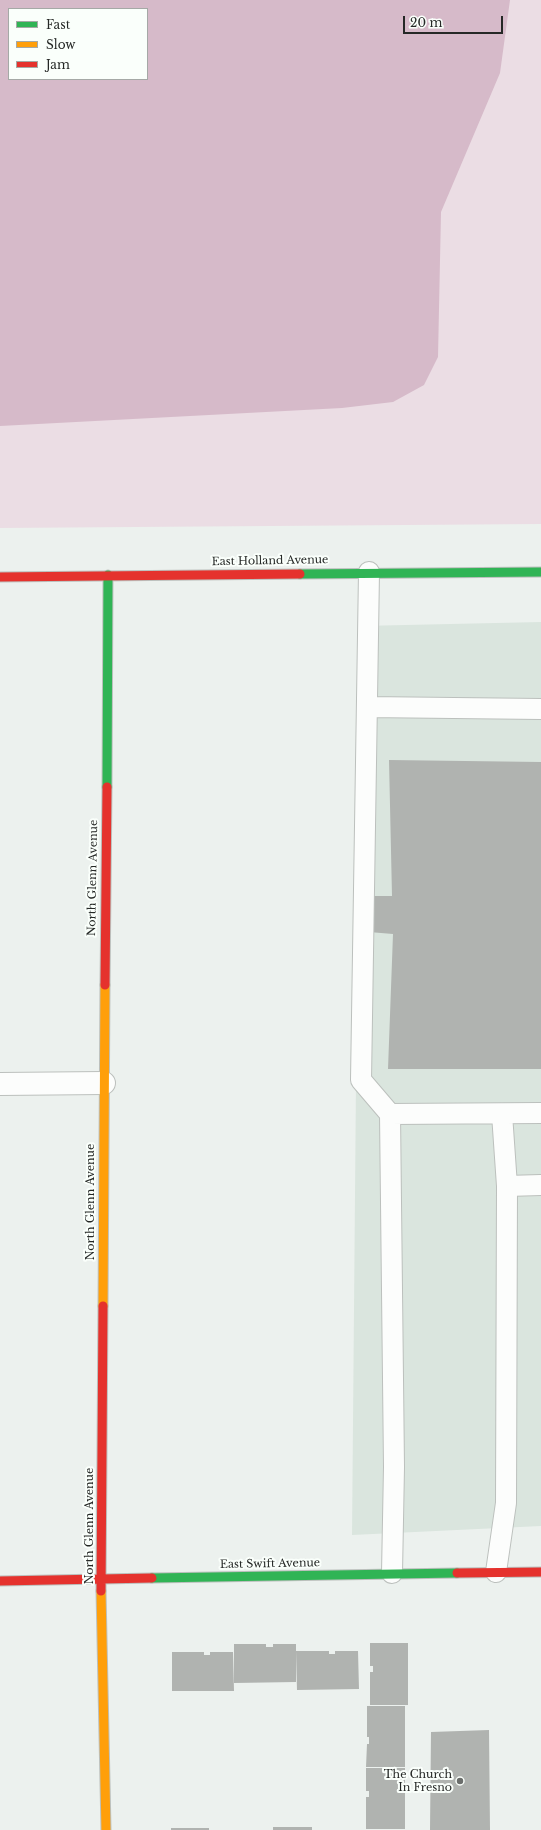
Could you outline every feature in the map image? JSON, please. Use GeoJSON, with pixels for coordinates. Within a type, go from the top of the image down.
{"type":"FeatureCollection","features":[{"type":"Feature","properties":{"kind":"street","name":"East Holland Avenue"},"geometry":{"type":"LineString","coordinates":[[0,576],[369,572],[541,572]]}},
{"type":"Feature","properties":{"kind":"street","name":"North Glenn Avenue"},"geometry":{"type":"LineString","coordinates":[[106,1830],[102,1579],[108,575]]}},
{"type":"Feature","properties":{"kind":"street"},"geometry":{"type":"LineString","coordinates":[[0,1084],[104,1083]]}},
{"type":"Feature","properties":{"kind":"street","name":"East Swift Avenue"},"geometry":{"type":"LineString","coordinates":[[0,1581],[392,1573],[541,1572]]}},
{"type":"Feature","properties":{"kind":"lane"},"geometry":{"type":"LineString","coordinates":[[369,572],[361,1080],[390,1114],[394,1467],[392,1573]]}},
{"type":"Feature","properties":{"kind":"lane"},"geometry":{"type":"LineString","coordinates":[[366,707],[541,709]]}},
{"type":"Feature","properties":{"kind":"lane"},"geometry":{"type":"LineString","coordinates":[[390,1114],[541,1114]]}},
{"type":"Feature","properties":{"kind":"lane"},"geometry":{"type":"LineString","coordinates":[[496,1572],[506,1503],[507,1186],[502,1114]]}},
{"type":"Feature","properties":{"kind":"lane"},"geometry":{"type":"LineString","coordinates":[[507,1186],[541,1185]]}},
{"type":"Feature","properties":{"kind":"shaded area"},"geometry":{"type":"Polygon","coordinates":[[[0,0],[541,0],[541,524],[0,528],[0,0]]]}},
{"type":"Feature","properties":{"kind":"shaded area"},"geometry":{"type":"Polygon","coordinates":[[[0,0],[510,0],[500,73],[441,212],[438,357],[424,385],[393,402],[342,408],[0,426],[0,0]]]}},
{"type":"Feature","properties":{"kind":"shaded area"},"geometry":{"type":"Polygon","coordinates":[[[541,622],[541,1526],[352,1535],[360,626],[541,622]]]}},
{"type":"Feature","properties":{"kind":"building"},"geometry":{"type":"Polygon","coordinates":[[[389,760],[541,762],[541,1069],[388,1069],[393,934],[357,931],[358,896],[392,896],[389,760]]]}},
{"type":"Feature","properties":{"kind":"building"},"geometry":{"type":"Polygon","coordinates":[[[370,1643],[408,1643],[408,1705],[370,1705],[370,1672],[373,1672],[373,1666],[370,1666],[370,1643]]]}},
{"type":"Feature","properties":{"kind":"building"},"geometry":{"type":"Polygon","coordinates":[[[234,1644],[266,1644],[266,1647],[273,1647],[273,1644],[296,1644],[296,1682],[234,1683],[234,1644]]]}},
{"type":"Feature","properties":{"kind":"building"},"geometry":{"type":"Polygon","coordinates":[[[296,1651],[329,1651],[329,1654],[335,1654],[335,1651],[358,1651],[359,1689],[297,1690],[296,1651]]]}},
{"type":"Feature","properties":{"kind":"building"},"geometry":{"type":"Polygon","coordinates":[[[172,1652],[204,1652],[204,1655],[210,1655],[210,1652],[233,1652],[234,1691],[172,1691],[172,1652]]]}},
{"type":"Feature","properties":{"kind":"building"},"geometry":{"type":"Polygon","coordinates":[[[367,1706],[405,1706],[405,1767],[366,1767],[367,1744],[369,1744],[369,1737],[367,1737],[367,1706]]]}},
{"type":"Feature","properties":{"kind":"building","name":"The Church In Fresno"},"geometry":{"type":"Polygon","coordinates":[[[489,1730],[490,1830],[430,1830],[431,1732],[489,1730]]]}},
{"type":"Feature","properties":{"kind":"building"},"geometry":{"type":"Polygon","coordinates":[[[366,1768],[405,1768],[405,1829],[366,1829],[366,1797],[369,1797],[369,1791],[366,1791],[366,1768]]]}},
{"type":"Feature","properties":{"kind":"building"},"geometry":{"type":"Polygon","coordinates":[[[273,1827],[312,1827],[312,1830],[273,1830],[273,1827]]]}},
{"type":"Feature","properties":{"kind":"building"},"geometry":{"type":"Polygon","coordinates":[[[171,1828],[209,1828],[209,1830],[171,1830],[171,1828]]]}},
{"type":"Feature","properties":{"kind":"traffic: fast"},"geometry":{"type":"LineString","coordinates":[[300,574],[541,572]]}},
{"type":"Feature","properties":{"kind":"traffic: fast"},"geometry":{"type":"LineString","coordinates":[[107,787],[108,575]]}},
{"type":"Feature","properties":{"kind":"traffic: fast"},"geometry":{"type":"LineString","coordinates":[[152,1578],[457,1573]]}},
{"type":"Feature","properties":{"kind":"traffic: slow"},"geometry":{"type":"LineString","coordinates":[[103,1306],[105,985]]}},
{"type":"Feature","properties":{"kind":"traffic: slow"},"geometry":{"type":"LineString","coordinates":[[101,1591],[106,1830]]}},
{"type":"Feature","properties":{"kind":"traffic: jam"},"geometry":{"type":"LineString","coordinates":[[0,577],[300,574]]}},
{"type":"Feature","properties":{"kind":"traffic: jam"},"geometry":{"type":"LineString","coordinates":[[105,985],[107,787]]}},
{"type":"Feature","properties":{"kind":"traffic: jam"},"geometry":{"type":"LineString","coordinates":[[101,1591],[103,1306]]}},
{"type":"Feature","properties":{"kind":"traffic: jam"},"geometry":{"type":"LineString","coordinates":[[457,1573],[541,1572]]}},
{"type":"Feature","properties":{"kind":"traffic: jam"},"geometry":{"type":"LineString","coordinates":[[0,1581],[152,1578]]}},
{"type":"Feature","properties":{"kind":"place","name":"The Church In Fresno"},"geometry":{"type":"Point","coordinates":[460,1781]}}]}
